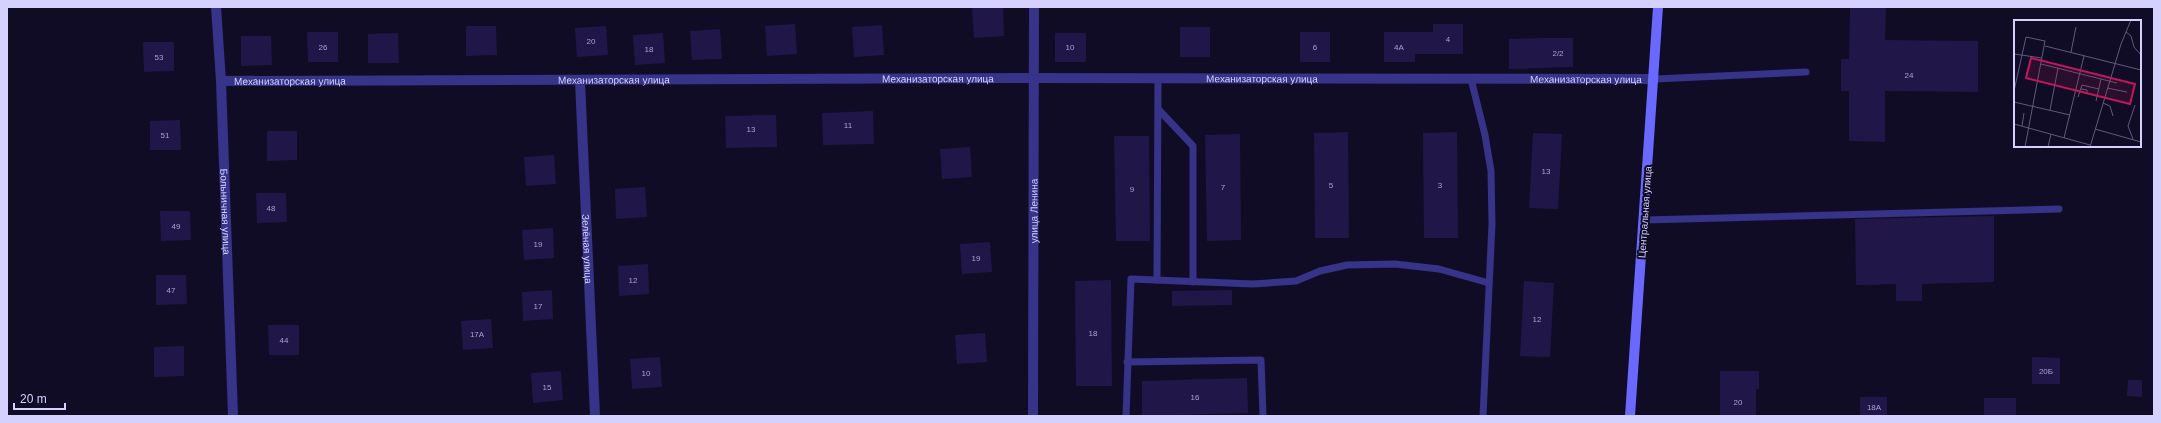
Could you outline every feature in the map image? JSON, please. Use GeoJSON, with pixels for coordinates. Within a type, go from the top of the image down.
{"type":"FeatureCollection","features":[{"type":"Feature","properties":{"kind":"street","name":"Больничная улица"},"geometry":{"type":"LineString","coordinates":[[216,7],[221,81],[233,416]]}},
{"type":"Feature","properties":{"kind":"street","name":"улица Ленина"},"geometry":{"type":"LineString","coordinates":[[1034,7],[1034,416]]}},
{"type":"Feature","properties":{"kind":"street","name":"Центральная улица"},"geometry":{"type":"LineString","coordinates":[[1630,416],[1655,79],[1658,7]]}},
{"type":"Feature","properties":{"kind":"street","name":"Механизаторская улица"},"geometry":{"type":"LineString","coordinates":[[221,81],[580,81],[1035,78],[1655,79]]}},
{"type":"Feature","properties":{"kind":"street","name":"Зелёная улица"},"geometry":{"type":"LineString","coordinates":[[580,81],[595,416]]}},
{"type":"Feature","properties":{"kind":"lane"},"geometry":{"type":"LineString","coordinates":[[1655,79],[1806,72]]}},
{"type":"Feature","properties":{"kind":"lane"},"geometry":{"type":"LineString","coordinates":[[1158,79],[1158,280]]}},
{"type":"Feature","properties":{"kind":"lane"},"geometry":{"type":"LineString","coordinates":[[1471,79],[1485,135],[1491,171],[1492,224],[1483,416]]}},
{"type":"Feature","properties":{"kind":"lane"},"geometry":{"type":"LineString","coordinates":[[1159,110],[1193,146],[1193,282]]}},
{"type":"Feature","properties":{"kind":"lane"},"geometry":{"type":"LineString","coordinates":[[1644,220],[2059,209]]}},
{"type":"Feature","properties":{"kind":"lane"},"geometry":{"type":"LineString","coordinates":[[1126,416],[1131,279],[1253,284],[1296,281],[1320,271],[1347,265],[1395,264],[1439,269],[1489,283]]}},
{"type":"Feature","properties":{"kind":"lane"},"geometry":{"type":"LineString","coordinates":[[1127,362],[1261,360],[1263,416]]}},
{"type":"Feature","properties":{"kind":"building"},"geometry":{"type":"Polygon","coordinates":[[[1003,7],[1004,36],[974,38],[972,8],[1003,7]]]}},
{"type":"Feature","properties":{"kind":"building"},"geometry":{"type":"Polygon","coordinates":[[[1850,8],[1886,8],[1885,40],[1978,41],[1978,92],[1885,91],[1885,142],[1849,141],[1849,91],[1841,91],[1841,59],[1849,59],[1850,8]]]}},
{"type":"Feature","properties":{"kind":"building"},"geometry":{"type":"Polygon","coordinates":[[[795,24],[797,54],[767,56],[765,26],[795,24]]]}},
{"type":"Feature","properties":{"kind":"building"},"geometry":{"type":"Polygon","coordinates":[[[1433,24],[1463,24],[1463,54],[1415,54],[1415,62],[1384,62],[1384,32],[1433,32],[1433,24]]]}},
{"type":"Feature","properties":{"kind":"building"},"geometry":{"type":"Polygon","coordinates":[[[882,25],[884,55],[854,57],[852,27],[882,25]]]}},
{"type":"Feature","properties":{"kind":"building"},"geometry":{"type":"Polygon","coordinates":[[[466,26],[496,26],[497,55],[466,56],[466,26]]]}},
{"type":"Feature","properties":{"kind":"building"},"geometry":{"type":"Polygon","coordinates":[[[606,26],[608,55],[577,57],[575,28],[606,26]]]}},
{"type":"Feature","properties":{"kind":"building"},"geometry":{"type":"Polygon","coordinates":[[[1180,27],[1210,27],[1210,57],[1180,57],[1180,27]]]}},
{"type":"Feature","properties":{"kind":"building"},"geometry":{"type":"Polygon","coordinates":[[[720,29],[722,59],[692,60],[690,31],[720,29]]]}},
{"type":"Feature","properties":{"kind":"building"},"geometry":{"type":"Polygon","coordinates":[[[307,32],[338,32],[338,62],[308,62],[307,32]]]}},
{"type":"Feature","properties":{"kind":"building"},"geometry":{"type":"Polygon","coordinates":[[[1300,32],[1330,32],[1330,62],[1300,62],[1300,32]]]}},
{"type":"Feature","properties":{"kind":"building"},"geometry":{"type":"Polygon","coordinates":[[[398,33],[399,63],[368,63],[368,34],[398,33]]]}},
{"type":"Feature","properties":{"kind":"building"},"geometry":{"type":"Polygon","coordinates":[[[663,33],[665,63],[635,65],[633,35],[663,33]]]}},
{"type":"Feature","properties":{"kind":"building"},"geometry":{"type":"Polygon","coordinates":[[[1055,33],[1086,33],[1086,62],[1055,62],[1055,33]]]}},
{"type":"Feature","properties":{"kind":"building"},"geometry":{"type":"Polygon","coordinates":[[[241,36],[271,36],[272,65],[241,66],[241,36]]]}},
{"type":"Feature","properties":{"kind":"building"},"geometry":{"type":"Polygon","coordinates":[[[1573,38],[1573,67],[1509,69],[1509,39],[1573,38]]]}},
{"type":"Feature","properties":{"kind":"building"},"geometry":{"type":"Polygon","coordinates":[[[143,42],[174,42],[174,71],[144,72],[143,42]]]}},
{"type":"Feature","properties":{"kind":"building"},"geometry":{"type":"Polygon","coordinates":[[[873,111],[874,144],[823,145],[822,113],[873,111]]]}},
{"type":"Feature","properties":{"kind":"building"},"geometry":{"type":"Polygon","coordinates":[[[776,115],[777,147],[726,148],[725,116],[776,115]]]}},
{"type":"Feature","properties":{"kind":"building"},"geometry":{"type":"Polygon","coordinates":[[[180,120],[181,150],[150,150],[150,121],[180,120]]]}},
{"type":"Feature","properties":{"kind":"building"},"geometry":{"type":"Polygon","coordinates":[[[267,131],[297,131],[297,160],[267,161],[267,131]]]}},
{"type":"Feature","properties":{"kind":"building"},"geometry":{"type":"Polygon","coordinates":[[[1348,132],[1349,238],[1315,238],[1314,133],[1348,132]]]}},
{"type":"Feature","properties":{"kind":"building"},"geometry":{"type":"Polygon","coordinates":[[[1457,132],[1458,238],[1424,238],[1423,133],[1457,132]]]}},
{"type":"Feature","properties":{"kind":"building"},"geometry":{"type":"Polygon","coordinates":[[[1533,133],[1562,134],[1558,209],[1529,208],[1533,133]]]}},
{"type":"Feature","properties":{"kind":"building"},"geometry":{"type":"Polygon","coordinates":[[[1240,134],[1241,240],[1207,241],[1205,135],[1240,134]]]}},
{"type":"Feature","properties":{"kind":"building"},"geometry":{"type":"Polygon","coordinates":[[[1114,136],[1149,136],[1150,241],[1116,241],[1114,136]]]}},
{"type":"Feature","properties":{"kind":"building"},"geometry":{"type":"Polygon","coordinates":[[[970,147],[972,177],[942,179],[940,149],[970,147]]]}},
{"type":"Feature","properties":{"kind":"building"},"geometry":{"type":"Polygon","coordinates":[[[554,155],[556,184],[526,186],[524,157],[554,155]]]}},
{"type":"Feature","properties":{"kind":"building"},"geometry":{"type":"Polygon","coordinates":[[[645,187],[647,217],[616,219],[615,189],[645,187]]]}},
{"type":"Feature","properties":{"kind":"building"},"geometry":{"type":"Polygon","coordinates":[[[256,193],[286,193],[287,222],[257,223],[256,193]]]}},
{"type":"Feature","properties":{"kind":"building"},"geometry":{"type":"Polygon","coordinates":[[[160,211],[190,211],[191,240],[161,241],[160,211]]]}},
{"type":"Feature","properties":{"kind":"building"},"geometry":{"type":"Polygon","coordinates":[[[1994,216],[1994,282],[1922,284],[1922,301],[1896,301],[1896,284],[1856,285],[1855,219],[1994,216]]]}},
{"type":"Feature","properties":{"kind":"building"},"geometry":{"type":"Polygon","coordinates":[[[553,228],[554,258],[524,260],[522,230],[553,228]]]}},
{"type":"Feature","properties":{"kind":"building"},"geometry":{"type":"Polygon","coordinates":[[[990,242],[992,272],[962,274],[960,244],[990,242]]]}},
{"type":"Feature","properties":{"kind":"building"},"geometry":{"type":"Polygon","coordinates":[[[648,264],[649,294],[619,296],[618,266],[648,264]]]}},
{"type":"Feature","properties":{"kind":"building"},"geometry":{"type":"Polygon","coordinates":[[[156,275],[186,275],[187,304],[156,305],[156,275]]]}},
{"type":"Feature","properties":{"kind":"building"},"geometry":{"type":"Polygon","coordinates":[[[1111,280],[1112,386],[1076,386],[1075,281],[1111,280]]]}},
{"type":"Feature","properties":{"kind":"building"},"geometry":{"type":"Polygon","coordinates":[[[1524,281],[1554,283],[1550,357],[1520,356],[1524,281]]]}},
{"type":"Feature","properties":{"kind":"building"},"geometry":{"type":"Polygon","coordinates":[[[552,290],[553,319],[523,321],[522,292],[552,290]]]}},
{"type":"Feature","properties":{"kind":"building"},"geometry":{"type":"Polygon","coordinates":[[[1232,290],[1232,305],[1172,306],[1172,291],[1232,290]]]}},
{"type":"Feature","properties":{"kind":"building"},"geometry":{"type":"Polygon","coordinates":[[[491,319],[493,348],[463,350],[461,321],[491,319]]]}},
{"type":"Feature","properties":{"kind":"building"},"geometry":{"type":"Polygon","coordinates":[[[268,325],[299,325],[299,355],[269,355],[268,325]]]}},
{"type":"Feature","properties":{"kind":"building"},"geometry":{"type":"Polygon","coordinates":[[[985,333],[987,362],[957,364],[955,335],[985,333]]]}},
{"type":"Feature","properties":{"kind":"building"},"geometry":{"type":"Polygon","coordinates":[[[184,346],[184,376],[154,377],[154,347],[184,346]]]}},
{"type":"Feature","properties":{"kind":"building"},"geometry":{"type":"Polygon","coordinates":[[[660,357],[662,387],[632,389],[630,359],[660,357]]]}},
{"type":"Feature","properties":{"kind":"building"},"geometry":{"type":"Polygon","coordinates":[[[2032,357],[2060,358],[2060,384],[2032,384],[2032,357]]]}},
{"type":"Feature","properties":{"kind":"building"},"geometry":{"type":"Polygon","coordinates":[[[561,371],[563,400],[533,403],[531,373],[561,371]]]}},
{"type":"Feature","properties":{"kind":"building"},"geometry":{"type":"Polygon","coordinates":[[[1720,371],[1759,371],[1759,389],[1756,389],[1756,416],[1720,416],[1720,371]]]}},
{"type":"Feature","properties":{"kind":"building"},"geometry":{"type":"Polygon","coordinates":[[[1247,378],[1248,413],[1142,416],[1142,381],[1247,378]]]}},
{"type":"Feature","properties":{"kind":"building"},"geometry":{"type":"Polygon","coordinates":[[[2128,380],[2142,380],[2142,397],[2127,396],[2128,380]]]}},
{"type":"Feature","properties":{"kind":"building"},"geometry":{"type":"Polygon","coordinates":[[[1860,397],[1887,397],[1887,416],[1860,416],[1860,397]]]}},
{"type":"Feature","properties":{"kind":"building"},"geometry":{"type":"Polygon","coordinates":[[[1984,398],[2016,398],[2016,416],[1984,416],[1984,398]]]}}]}
